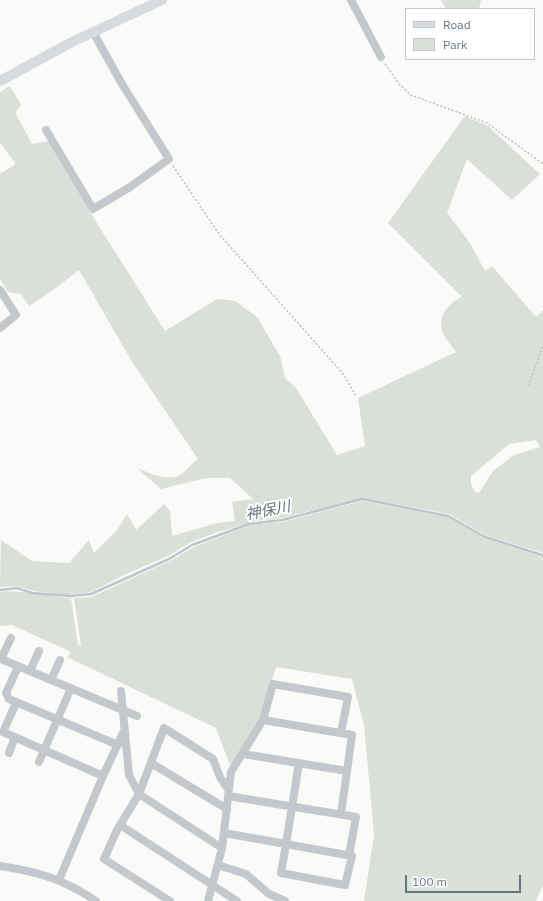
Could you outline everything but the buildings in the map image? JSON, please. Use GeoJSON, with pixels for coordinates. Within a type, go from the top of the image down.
{"type":"FeatureCollection","features":[{"type":"Feature","properties":{"kind":"main road"},"geometry":{"type":"LineString","coordinates":[[0,81],[93,32],[162,0]]}},
{"type":"Feature","properties":{"kind":"street"},"geometry":{"type":"LineString","coordinates":[[351,0],[380,57]]}},
{"type":"Feature","properties":{"kind":"street"},"geometry":{"type":"LineString","coordinates":[[46,130],[93,209],[130,187],[169,159],[122,84],[93,32]]}},
{"type":"Feature","properties":{"kind":"street"},"geometry":{"type":"LineString","coordinates":[[0,290],[16,315],[0,328]]}},
{"type":"Feature","properties":{"kind":"street"},"geometry":{"type":"LineString","coordinates":[[11,638],[1,659],[136,716]]}},
{"type":"Feature","properties":{"kind":"street"},"geometry":{"type":"LineString","coordinates":[[30,671],[39,651]]}},
{"type":"Feature","properties":{"kind":"street"},"geometry":{"type":"LineString","coordinates":[[51,680],[60,660]]}},
{"type":"Feature","properties":{"kind":"street"},"geometry":{"type":"LineString","coordinates":[[18,666],[6,693],[9,699],[118,745]]}},
{"type":"Feature","properties":{"kind":"street"},"geometry":{"type":"LineString","coordinates":[[208,901],[222,848],[228,793],[232,772],[263,720],[273,684],[348,697],[341,733]]}},
{"type":"Feature","properties":{"kind":"street"},"geometry":{"type":"LineString","coordinates":[[39,762],[71,688]]}},
{"type":"Feature","properties":{"kind":"street"},"geometry":{"type":"LineString","coordinates":[[121,691],[129,775],[139,794],[222,848]]}},
{"type":"Feature","properties":{"kind":"street"},"geometry":{"type":"LineString","coordinates":[[16,703],[3,732],[103,776]]}},
{"type":"Feature","properties":{"kind":"street"},"geometry":{"type":"LineString","coordinates":[[263,720],[352,735],[341,814]]}},
{"type":"Feature","properties":{"kind":"street"},"geometry":{"type":"LineString","coordinates":[[170,901],[104,859],[120,825],[139,794],[164,728],[213,759],[228,793]]}},
{"type":"Feature","properties":{"kind":"street"},"geometry":{"type":"LineString","coordinates":[[59,880],[103,776],[124,733]]}},
{"type":"Feature","properties":{"kind":"street"},"geometry":{"type":"LineString","coordinates":[[9,752],[15,737]]}},
{"type":"Feature","properties":{"kind":"street"},"geometry":{"type":"LineString","coordinates":[[243,754],[347,771]]}},
{"type":"Feature","properties":{"kind":"street"},"geometry":{"type":"LineString","coordinates":[[151,763],[226,809]]}},
{"type":"Feature","properties":{"kind":"street"},"geometry":{"type":"LineString","coordinates":[[228,793],[292,806],[356,817],[349,855],[352,856],[345,885],[281,873],[286,844],[292,806],[299,763]]}},
{"type":"Feature","properties":{"kind":"street"},"geometry":{"type":"LineString","coordinates":[[120,825],[237,901]]}},
{"type":"Feature","properties":{"kind":"street"},"geometry":{"type":"LineString","coordinates":[[224,833],[349,855]]}},
{"type":"Feature","properties":{"kind":"street"},"geometry":{"type":"LineString","coordinates":[[218,864],[246,874],[269,894],[285,901]]}},
{"type":"Feature","properties":{"kind":"street"},"geometry":{"type":"LineString","coordinates":[[0,866],[37,872],[59,880],[96,901]]}},
{"type":"Feature","properties":{"kind":"path"},"geometry":{"type":"LineString","coordinates":[[380,57],[399,84],[411,95],[487,123],[543,164]]}},
{"type":"Feature","properties":{"kind":"path"},"geometry":{"type":"LineString","coordinates":[[169,159],[219,234],[344,375],[356,396]]}},
{"type":"Feature","properties":{"kind":"path"},"geometry":{"type":"LineString","coordinates":[[528,386],[543,346]]}},
{"type":"Feature","properties":{"kind":"green space"},"geometry":{"type":"Polygon","coordinates":[[[441,0],[481,0],[479,8],[445,8],[441,0]]]}},
{"type":"Feature","properties":{"kind":"green space"},"geometry":{"type":"Polygon","coordinates":[[[10,86],[21,105],[15,112],[32,144],[48,141],[95,220],[165,331],[217,299],[235,301],[257,317],[280,356],[285,378],[296,388],[337,455],[365,446],[358,398],[456,352],[447,341],[443,333],[441,321],[448,307],[462,297],[388,223],[465,116],[488,126],[540,174],[512,200],[467,159],[447,213],[470,243],[485,271],[492,266],[536,317],[543,310],[543,553],[485,535],[449,514],[363,498],[281,518],[255,521],[218,532],[191,542],[168,556],[122,576],[91,592],[68,595],[33,591],[17,586],[0,587],[1,540],[32,561],[69,563],[89,540],[94,553],[117,530],[127,514],[136,530],[164,504],[170,511],[172,536],[217,523],[235,521],[232,502],[253,499],[230,478],[206,478],[161,489],[137,468],[159,476],[171,478],[182,474],[198,459],[131,360],[79,270],[29,306],[21,294],[8,292],[0,279],[0,174],[16,164],[0,143],[0,92],[10,86]],[[536,440],[509,444],[471,476],[471,484],[475,492],[479,493],[493,471],[514,455],[540,447],[536,440]]]}},
{"type":"Feature","properties":{"kind":"green space"},"geometry":{"type":"Polygon","coordinates":[[[362,501],[447,517],[486,539],[540,556],[543,561],[543,885],[536,901],[364,901],[374,835],[364,725],[352,679],[276,667],[259,723],[231,768],[216,728],[67,657],[71,652],[12,625],[0,626],[0,592],[26,592],[71,598],[78,645],[81,645],[74,598],[91,597],[170,561],[194,547],[250,525],[282,522],[362,501]]]}},
{"type":"Feature","properties":{"kind":"waterway","name":"神保川"},"geometry":{"type":"LineString","coordinates":[[0,590],[17,588],[32,593],[71,596],[91,594],[169,559],[192,545],[249,524],[282,520],[362,499],[448,516],[485,537],[542,555],[543,557]]}}]}
